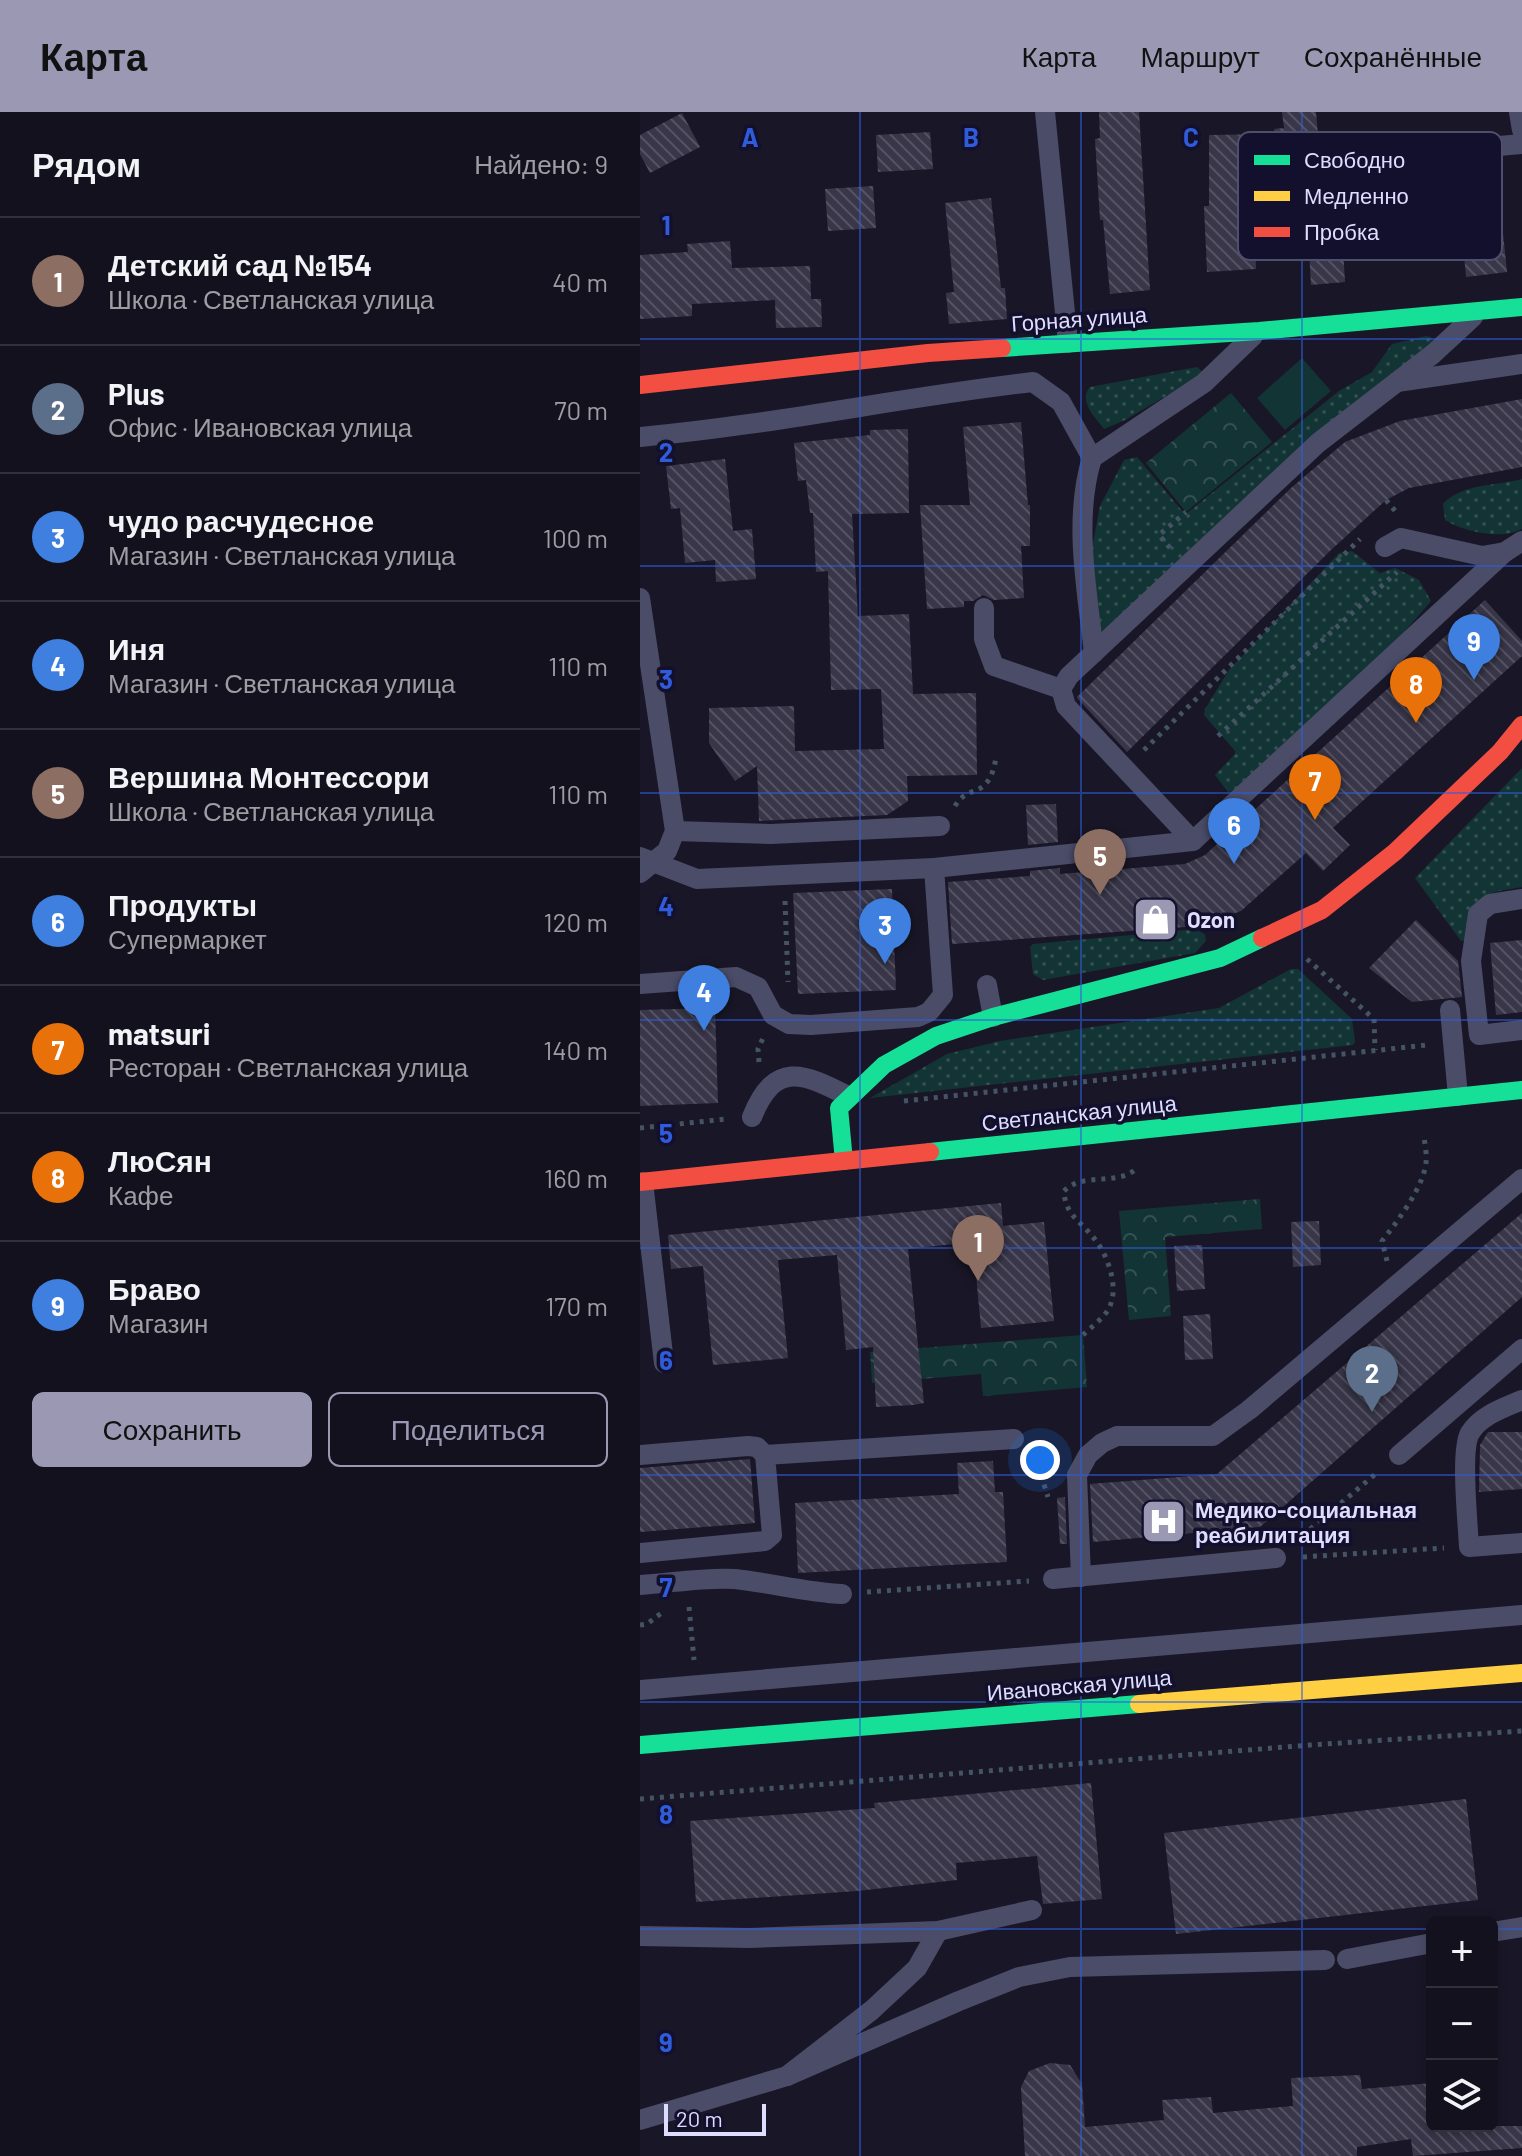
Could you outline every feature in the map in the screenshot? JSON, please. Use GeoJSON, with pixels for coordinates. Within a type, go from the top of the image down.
{"type":"FeatureCollection","features":[{"type":"Feature","properties":{"kind":"main road","name":"Горная улица"},"geometry":{"type":"LineString","coordinates":[[640,385],[928,353],[1259,331],[1522,307]]}},
{"type":"Feature","properties":{"kind":"main road"},"geometry":{"type":"LineString","coordinates":[[844,1161],[839,1108],[848,1096],[884,1065],[936,1036],[993,1017],[1220,958],[1322,910],[1395,852],[1500,752],[1522,725]]}},
{"type":"Feature","properties":{"kind":"main road","name":"Светланская улица"},"geometry":{"type":"LineString","coordinates":[[641,1182],[1522,1090]]}},
{"type":"Feature","properties":{"kind":"main road","name":"Ивановская улица"},"geometry":{"type":"LineString","coordinates":[[640,1745],[1522,1673]]}},
{"type":"Feature","properties":{"kind":"lane"},"geometry":{"type":"LineString","coordinates":[[1045,112],[1068,343]]}},
{"type":"Feature","properties":{"kind":"lane"},"geometry":{"type":"LineString","coordinates":[[1519,112],[1522,130]]}},
{"type":"Feature","properties":{"kind":"lane"},"geometry":{"type":"LineString","coordinates":[[1502,146],[1522,144]]}},
{"type":"Feature","properties":{"kind":"lane"},"geometry":{"type":"LineString","coordinates":[[1193,841],[1066,706],[1061,689],[1069,676],[1318,443],[1433,354],[1479,312]]}},
{"type":"Feature","properties":{"kind":"lane"},"geometry":{"type":"LineString","coordinates":[[1094,653],[1084,553],[1085,480],[1092,458],[1204,383],[1259,331]]}},
{"type":"Feature","properties":{"kind":"lane"},"geometry":{"type":"LineString","coordinates":[[1393,383],[1522,364]]}},
{"type":"Feature","properties":{"kind":"lane"},"geometry":{"type":"LineString","coordinates":[[640,437],[727,429],[939,393],[1033,382],[1061,402],[1092,458]]}},
{"type":"Feature","properties":{"kind":"lane"},"geometry":{"type":"LineString","coordinates":[[1385,547],[1401,538],[1482,556],[1513,547]]}},
{"type":"Feature","properties":{"kind":"lane"},"geometry":{"type":"LineString","coordinates":[[645,864],[697,879],[934,868],[1193,841],[1513,547]]}},
{"type":"Feature","properties":{"kind":"lane"},"geometry":{"type":"LineString","coordinates":[[640,598],[675,831],[667,851],[645,864]]}},
{"type":"Feature","properties":{"kind":"lane"},"geometry":{"type":"LineString","coordinates":[[984,608],[984,639],[994,666],[1061,689]]}},
{"type":"Feature","properties":{"kind":"lane"},"geometry":{"type":"LineString","coordinates":[[675,831],[771,834],[940,826]]}},
{"type":"Feature","properties":{"kind":"lane"},"geometry":{"type":"LineString","coordinates":[[640,984],[736,977],[758,987],[773,1015],[789,1024],[918,1017],[929,1012],[943,995],[934,868]]}},
{"type":"Feature","properties":{"kind":"lane"},"geometry":{"type":"LineString","coordinates":[[1522,899],[1490,904],[1478,914],[1471,961],[1479,1035],[1522,1030]]}},
{"type":"Feature","properties":{"kind":"lane"},"geometry":{"type":"LineString","coordinates":[[987,985],[993,1017]]}},
{"type":"Feature","properties":{"kind":"lane"},"geometry":{"type":"LineString","coordinates":[[1450,1010],[1458,1096]]}},
{"type":"Feature","properties":{"kind":"lane"},"geometry":{"type":"LineString","coordinates":[[752,1117],[761,1094],[775,1081],[795,1075],[822,1083],[848,1096]]}},
{"type":"Feature","properties":{"kind":"lane"},"geometry":{"type":"LineString","coordinates":[[1081,1577],[1077,1475],[1088,1455],[1117,1436],[1213,1436],[1249,1410],[1522,1179]]}},
{"type":"Feature","properties":{"kind":"lane"},"geometry":{"type":"LineString","coordinates":[[641,1182],[664,1363]]}},
{"type":"Feature","properties":{"kind":"lane"},"geometry":{"type":"LineString","coordinates":[[1399,1455],[1522,1349]]}},
{"type":"Feature","properties":{"kind":"lane"},"geometry":{"type":"LineString","coordinates":[[1522,1400],[1480,1421],[1468,1435],[1465,1452],[1469,1547],[1522,1543]]}},
{"type":"Feature","properties":{"kind":"lane"},"geometry":{"type":"LineString","coordinates":[[765,1455],[1014,1439]]}},
{"type":"Feature","properties":{"kind":"lane"},"geometry":{"type":"LineString","coordinates":[[640,1455],[757,1447],[765,1455],[772,1535],[765,1541],[640,1553]]}},
{"type":"Feature","properties":{"kind":"lane"},"geometry":{"type":"LineString","coordinates":[[1053,1579],[1276,1558]]}},
{"type":"Feature","properties":{"kind":"lane"},"geometry":{"type":"LineString","coordinates":[[640,1585],[731,1579],[797,1587],[815,1593],[842,1594]]}},
{"type":"Feature","properties":{"kind":"lane"},"geometry":{"type":"LineString","coordinates":[[640,1690],[1522,1615]]}},
{"type":"Feature","properties":{"kind":"lane"},"geometry":{"type":"LineString","coordinates":[[640,1936],[749,1938],[938,1931],[1032,1910]]}},
{"type":"Feature","properties":{"kind":"lane"},"geometry":{"type":"LineString","coordinates":[[1498,1931],[1522,1927]]}},
{"type":"Feature","properties":{"kind":"lane"},"geometry":{"type":"LineString","coordinates":[[787,2076],[872,2010],[917,1968],[938,1931]]}},
{"type":"Feature","properties":{"kind":"lane"},"geometry":{"type":"LineString","coordinates":[[1347,1959],[1426,1944]]}},
{"type":"Feature","properties":{"kind":"lane"},"geometry":{"type":"LineString","coordinates":[[640,2120],[787,2076],[1019,1977],[1070,1967],[1325,1960]]}},
{"type":"Feature","properties":{"kind":"path"},"geometry":{"type":"LineString","coordinates":[[1381,519],[1392,508]]}},
{"type":"Feature","properties":{"kind":"path"},"geometry":{"type":"LineString","coordinates":[[1159,535],[1186,512]]}},
{"type":"Feature","properties":{"kind":"path"},"geometry":{"type":"LineString","coordinates":[[1125,769],[1370,529]]}},
{"type":"Feature","properties":{"kind":"path"},"geometry":{"type":"LineString","coordinates":[[1218,736],[1401,568]]}},
{"type":"Feature","properties":{"kind":"path"},"geometry":{"type":"LineString","coordinates":[[940,826],[957,802],[987,784],[996,758]]}},
{"type":"Feature","properties":{"kind":"path"},"geometry":{"type":"LineString","coordinates":[[786,916],[787,959]]}},
{"type":"Feature","properties":{"kind":"path"},"geometry":{"type":"LineString","coordinates":[[1278,933],[1374,1019],[1375,1050]]}},
{"type":"Feature","properties":{"kind":"path"},"geometry":{"type":"LineString","coordinates":[[902,1101],[1453,1042]]}},
{"type":"Feature","properties":{"kind":"path"},"geometry":{"type":"LineString","coordinates":[[640,1128],[752,1117]]}},
{"type":"Feature","properties":{"kind":"path"},"geometry":{"type":"LineString","coordinates":[[1083,1335],[1109,1309],[1112,1285],[1108,1262],[1095,1238],[1065,1205],[1064,1191],[1077,1183],[1131,1174],[1137,1167],[1137,1160]]}},
{"type":"Feature","properties":{"kind":"path"},"geometry":{"type":"LineString","coordinates":[[1385,1258],[1382,1241],[1422,1178],[1427,1161]]}},
{"type":"Feature","properties":{"kind":"path"},"geometry":{"type":"LineString","coordinates":[[1014,1439],[1027,1443],[1034,1454],[1048,1497]]}},
{"type":"Feature","properties":{"kind":"path"},"geometry":{"type":"LineString","coordinates":[[1276,1558],[1399,1455]]}},
{"type":"Feature","properties":{"kind":"path"},"geometry":{"type":"LineString","coordinates":[[1276,1558],[1469,1547]]}},
{"type":"Feature","properties":{"kind":"path"},"geometry":{"type":"LineString","coordinates":[[842,1594],[1053,1579]]}},
{"type":"Feature","properties":{"kind":"path"},"geometry":{"type":"LineString","coordinates":[[640,1799],[1522,1731]]}},
{"type":"Feature","properties":{"kind":"green space"},"geometry":{"type":"Polygon","coordinates":[[[1426,336],[1433,341],[1430,344],[1107,630],[1101,631],[1091,553],[1100,506],[1124,460],[1137,457],[1187,513],[1339,391],[1372,372],[1392,344],[1426,336]]]}},
{"type":"Feature","properties":{"kind":"green space"},"geometry":{"type":"Polygon","coordinates":[[[1302,358],[1331,391],[1285,430],[1257,398],[1302,358]]]}},
{"type":"Feature","properties":{"kind":"green space"},"geometry":{"type":"Polygon","coordinates":[[[1197,367],[1204,373],[1202,375],[1104,429],[1087,403],[1090,387],[1197,367]]]}},
{"type":"Feature","properties":{"kind":"green space"},"geometry":{"type":"Polygon","coordinates":[[[1231,393],[1272,442],[1186,512],[1146,463],[1231,393]]]}},
{"type":"Feature","properties":{"kind":"green space"},"geometry":{"type":"Polygon","coordinates":[[[1522,479],[1522,529],[1504,534],[1483,533],[1445,520],[1443,504],[1460,492],[1522,479]]]}},
{"type":"Feature","properties":{"kind":"green space"},"geometry":{"type":"Polygon","coordinates":[[[1352,551],[1380,573],[1395,568],[1419,580],[1431,601],[1400,637],[1236,791],[1228,792],[1215,775],[1235,751],[1204,715],[1205,709],[1229,670],[1339,553],[1352,551]]]}},
{"type":"Feature","properties":{"kind":"green space"},"geometry":{"type":"Polygon","coordinates":[[[1522,768],[1522,887],[1496,892],[1480,900],[1472,914],[1466,940],[1461,941],[1415,878],[1522,768]]]}},
{"type":"Feature","properties":{"kind":"green space"},"geometry":{"type":"Polygon","coordinates":[[[1197,929],[1205,935],[1206,941],[1195,953],[1043,980],[1033,974],[1030,947],[1033,944],[1197,929]]]}},
{"type":"Feature","properties":{"kind":"green space"},"geometry":{"type":"Polygon","coordinates":[[[1291,969],[1298,969],[1352,1019],[1353,1045],[870,1098],[947,1054],[1000,1041],[1219,1008],[1291,969]]]}},
{"type":"Feature","properties":{"kind":"green space"},"geometry":{"type":"Polygon","coordinates":[[[1260,1199],[1262,1229],[1165,1237],[1171,1316],[1129,1320],[1119,1211],[1260,1199]]]}},
{"type":"Feature","properties":{"kind":"green space"},"geometry":{"type":"Polygon","coordinates":[[[1083,1335],[1087,1387],[983,1396],[981,1374],[872,1383],[870,1352],[1083,1335]]]}},
{"type":"Feature","properties":{"kind":"building"},"geometry":{"type":"Polygon","coordinates":[[[1099,112],[1139,112],[1150,290],[1110,294],[1103,220],[1100,220],[1095,139],[1100,138],[1099,112]]]}},
{"type":"Feature","properties":{"kind":"building"},"geometry":{"type":"Polygon","coordinates":[[[1282,112],[1316,112],[1318,132],[1275,132],[1274,129],[1284,128],[1282,112]]]}},
{"type":"Feature","properties":{"kind":"building"},"geometry":{"type":"Polygon","coordinates":[[[682,113],[700,147],[650,173],[640,154],[640,135],[682,113]]]}},
{"type":"Feature","properties":{"kind":"building"},"geometry":{"type":"Polygon","coordinates":[[[930,132],[933,169],[878,172],[876,135],[930,132]]]}},
{"type":"Feature","properties":{"kind":"building"},"geometry":{"type":"Polygon","coordinates":[[[1209,135],[1238,135],[1238,260],[1256,260],[1256,269],[1207,272],[1204,206],[1209,206],[1209,135]]]}},
{"type":"Feature","properties":{"kind":"building"},"geometry":{"type":"Polygon","coordinates":[[[873,186],[876,228],[828,231],[825,189],[873,186]]]}},
{"type":"Feature","properties":{"kind":"building"},"geometry":{"type":"Polygon","coordinates":[[[991,198],[1007,319],[949,324],[946,293],[954,292],[945,203],[991,198]]]}},
{"type":"Feature","properties":{"kind":"building"},"geometry":{"type":"Polygon","coordinates":[[[1502,224],[1507,272],[1466,277],[1464,260],[1502,260],[1502,224]]]}},
{"type":"Feature","properties":{"kind":"building"},"geometry":{"type":"Polygon","coordinates":[[[730,241],[732,268],[810,266],[811,299],[821,299],[822,327],[776,328],[775,300],[692,304],[692,316],[640,319],[640,255],[688,252],[687,244],[730,241]]]}},
{"type":"Feature","properties":{"kind":"building"},"geometry":{"type":"Polygon","coordinates":[[[1310,260],[1344,260],[1345,282],[1311,285],[1310,260]]]}},
{"type":"Feature","properties":{"kind":"building"},"geometry":{"type":"Polygon","coordinates":[[[1522,399],[1522,467],[1409,488],[1386,500],[1331,550],[1127,752],[1078,699],[1291,488],[1345,442],[1400,421],[1522,399]]]}},
{"type":"Feature","properties":{"kind":"building"},"geometry":{"type":"Polygon","coordinates":[[[1021,422],[1030,505],[1030,546],[1021,546],[1024,598],[994,600],[983,595],[973,601],[964,601],[964,607],[927,609],[920,505],[970,505],[963,427],[1021,422]]]}},
{"type":"Feature","properties":{"kind":"building"},"geometry":{"type":"Polygon","coordinates":[[[908,429],[909,513],[852,514],[858,616],[909,614],[913,694],[976,693],[977,775],[907,776],[908,801],[887,815],[759,821],[757,766],[735,781],[709,743],[709,708],[794,706],[795,751],[884,749],[881,689],[831,690],[828,571],[816,572],[813,513],[810,513],[806,480],[798,481],[794,443],[870,435],[870,430],[908,429]]]}},
{"type":"Feature","properties":{"kind":"building"},"geometry":{"type":"Polygon","coordinates":[[[725,459],[733,531],[752,529],[756,579],[716,582],[715,560],[685,563],[680,508],[671,509],[666,466],[725,459]]]}},
{"type":"Feature","properties":{"kind":"building"},"geometry":{"type":"Polygon","coordinates":[[[1485,600],[1522,641],[1522,656],[1333,828],[1350,845],[1323,871],[1306,853],[1241,911],[1199,926],[952,944],[948,882],[1030,876],[1030,871],[1060,868],[1060,874],[1185,864],[1205,855],[1485,600]]]}},
{"type":"Feature","properties":{"kind":"building"},"geometry":{"type":"Polygon","coordinates":[[[1056,804],[1058,842],[1028,845],[1026,805],[1056,804]]]}},
{"type":"Feature","properties":{"kind":"building"},"geometry":{"type":"Polygon","coordinates":[[[892,889],[896,990],[798,994],[793,893],[892,889]]]}},
{"type":"Feature","properties":{"kind":"building"},"geometry":{"type":"Polygon","coordinates":[[[1416,920],[1458,961],[1462,997],[1412,1002],[1369,968],[1416,920]]]}},
{"type":"Feature","properties":{"kind":"building"},"geometry":{"type":"Polygon","coordinates":[[[1522,940],[1522,1012],[1496,1015],[1490,943],[1522,940]]]}},
{"type":"Feature","properties":{"kind":"building"},"geometry":{"type":"Polygon","coordinates":[[[715,1008],[718,1103],[640,1106],[640,1010],[715,1008]]]}},
{"type":"Feature","properties":{"kind":"building"},"geometry":{"type":"Polygon","coordinates":[[[1001,1203],[1003,1226],[1044,1222],[1054,1321],[981,1328],[973,1242],[908,1249],[924,1403],[876,1407],[873,1347],[846,1350],[837,1255],[778,1260],[788,1358],[713,1365],[703,1266],[671,1269],[668,1235],[1001,1203]]]}},
{"type":"Feature","properties":{"kind":"building"},"geometry":{"type":"Polygon","coordinates":[[[1522,1213],[1522,1297],[1260,1527],[1093,1542],[1090,1484],[1217,1474],[1522,1213]]]}},
{"type":"Feature","properties":{"kind":"building"},"geometry":{"type":"Polygon","coordinates":[[[1319,1221],[1321,1265],[1293,1267],[1291,1222],[1319,1221]]]}},
{"type":"Feature","properties":{"kind":"building"},"geometry":{"type":"Polygon","coordinates":[[[1202,1245],[1205,1289],[1177,1291],[1174,1246],[1202,1245]]]}},
{"type":"Feature","properties":{"kind":"building"},"geometry":{"type":"Polygon","coordinates":[[[1210,1314],[1213,1359],[1185,1360],[1183,1316],[1210,1314]]]}},
{"type":"Feature","properties":{"kind":"building"},"geometry":{"type":"Polygon","coordinates":[[[1488,1432],[1522,1432],[1522,1489],[1479,1492],[1480,1445],[1488,1432]]]}},
{"type":"Feature","properties":{"kind":"building"},"geometry":{"type":"Polygon","coordinates":[[[750,1459],[755,1523],[640,1532],[640,1468],[750,1459]]]}},
{"type":"Feature","properties":{"kind":"building"},"geometry":{"type":"Polygon","coordinates":[[[993,1461],[995,1492],[1003,1492],[1007,1562],[798,1573],[795,1503],[959,1494],[957,1463],[993,1461]]]}},
{"type":"Feature","properties":{"kind":"building"},"geometry":{"type":"Polygon","coordinates":[[[1065,1497],[1067,1544],[1060,1544],[1057,1498],[1065,1497]]]}},
{"type":"Feature","properties":{"kind":"building"},"geometry":{"type":"Polygon","coordinates":[[[1091,1783],[1102,1899],[1043,1904],[1037,1856],[956,1863],[957,1880],[857,1891],[696,1902],[690,1821],[875,1808],[874,1803],[1091,1783]]]}},
{"type":"Feature","properties":{"kind":"building"},"geometry":{"type":"Polygon","coordinates":[[[1466,1799],[1478,1900],[1176,1934],[1164,1833],[1466,1799]]]}},
{"type":"Feature","properties":{"kind":"building"},"geometry":{"type":"Polygon","coordinates":[[[1050,2063],[1070,2065],[1082,2084],[1085,2127],[1164,2120],[1162,2100],[1211,2097],[1213,2113],[1293,2106],[1291,2078],[1360,2075],[1362,2089],[1426,2084],[1426,2132],[1498,2132],[1498,2126],[1522,2126],[1522,2148],[1413,2156],[1411,2139],[1357,2147],[1357,2156],[1025,2156],[1021,2087],[1029,2071],[1050,2063]]]}},
{"type":"Feature","properties":{"kind":"traffic: fast"},"geometry":{"type":"LineString","coordinates":[[1002,348],[1259,331],[1522,307]]}},
{"type":"Feature","properties":{"kind":"traffic: fast"},"geometry":{"type":"LineString","coordinates":[[844,1161],[839,1108],[884,1065],[936,1036],[993,1017],[1220,958],[1262,938]]}},
{"type":"Feature","properties":{"kind":"traffic: fast"},"geometry":{"type":"LineString","coordinates":[[930,1152],[1522,1090]]}},
{"type":"Feature","properties":{"kind":"traffic: fast"},"geometry":{"type":"LineString","coordinates":[[640,1745],[1139,1704]]}},
{"type":"Feature","properties":{"kind":"traffic: slow"},"geometry":{"type":"LineString","coordinates":[[1139,1704],[1522,1673]]}},
{"type":"Feature","properties":{"kind":"traffic: jam"},"geometry":{"type":"LineString","coordinates":[[640,385],[928,353],[1002,348]]}},
{"type":"Feature","properties":{"kind":"traffic: jam"},"geometry":{"type":"LineString","coordinates":[[1262,938],[1322,910],[1395,852],[1500,752],[1522,725]]}},
{"type":"Feature","properties":{"kind":"traffic: jam"},"geometry":{"type":"LineString","coordinates":[[640,1182],[930,1152]]}},
{"type":"Feature","properties":{"kind":"place","name":"Браво"},"geometry":{"type":"Point","coordinates":[1474,680]}},
{"type":"Feature","properties":{"kind":"place","name":"ЛюСян"},"geometry":{"type":"Point","coordinates":[1416,723]}},
{"type":"Feature","properties":{"kind":"place","name":"matsuri"},"geometry":{"type":"Point","coordinates":[1315,820]}},
{"type":"Feature","properties":{"kind":"place","name":"Продукты"},"geometry":{"type":"Point","coordinates":[1234,864]}},
{"type":"Feature","properties":{"kind":"place","name":"Вершина Монтессори"},"geometry":{"type":"Point","coordinates":[1100,895]}},
{"type":"Feature","properties":{"kind":"place","name":"Ozon"},"geometry":{"type":"Point","coordinates":[1156,919]}},
{"type":"Feature","properties":{"kind":"place","name":"чудо расчудесное"},"geometry":{"type":"Point","coordinates":[885,964]}},
{"type":"Feature","properties":{"kind":"place","name":"Иня"},"geometry":{"type":"Point","coordinates":[704,1031]}},
{"type":"Feature","properties":{"kind":"place","name":"Детский сад №154"},"geometry":{"type":"Point","coordinates":[978,1281]}},
{"type":"Feature","properties":{"kind":"place","name":"Plus"},"geometry":{"type":"Point","coordinates":[1372,1412]}},
{"type":"Feature","properties":{"kind":"place","name":"Медико-социальная реабилитация"},"geometry":{"type":"Point","coordinates":[1164,1522]}}]}
